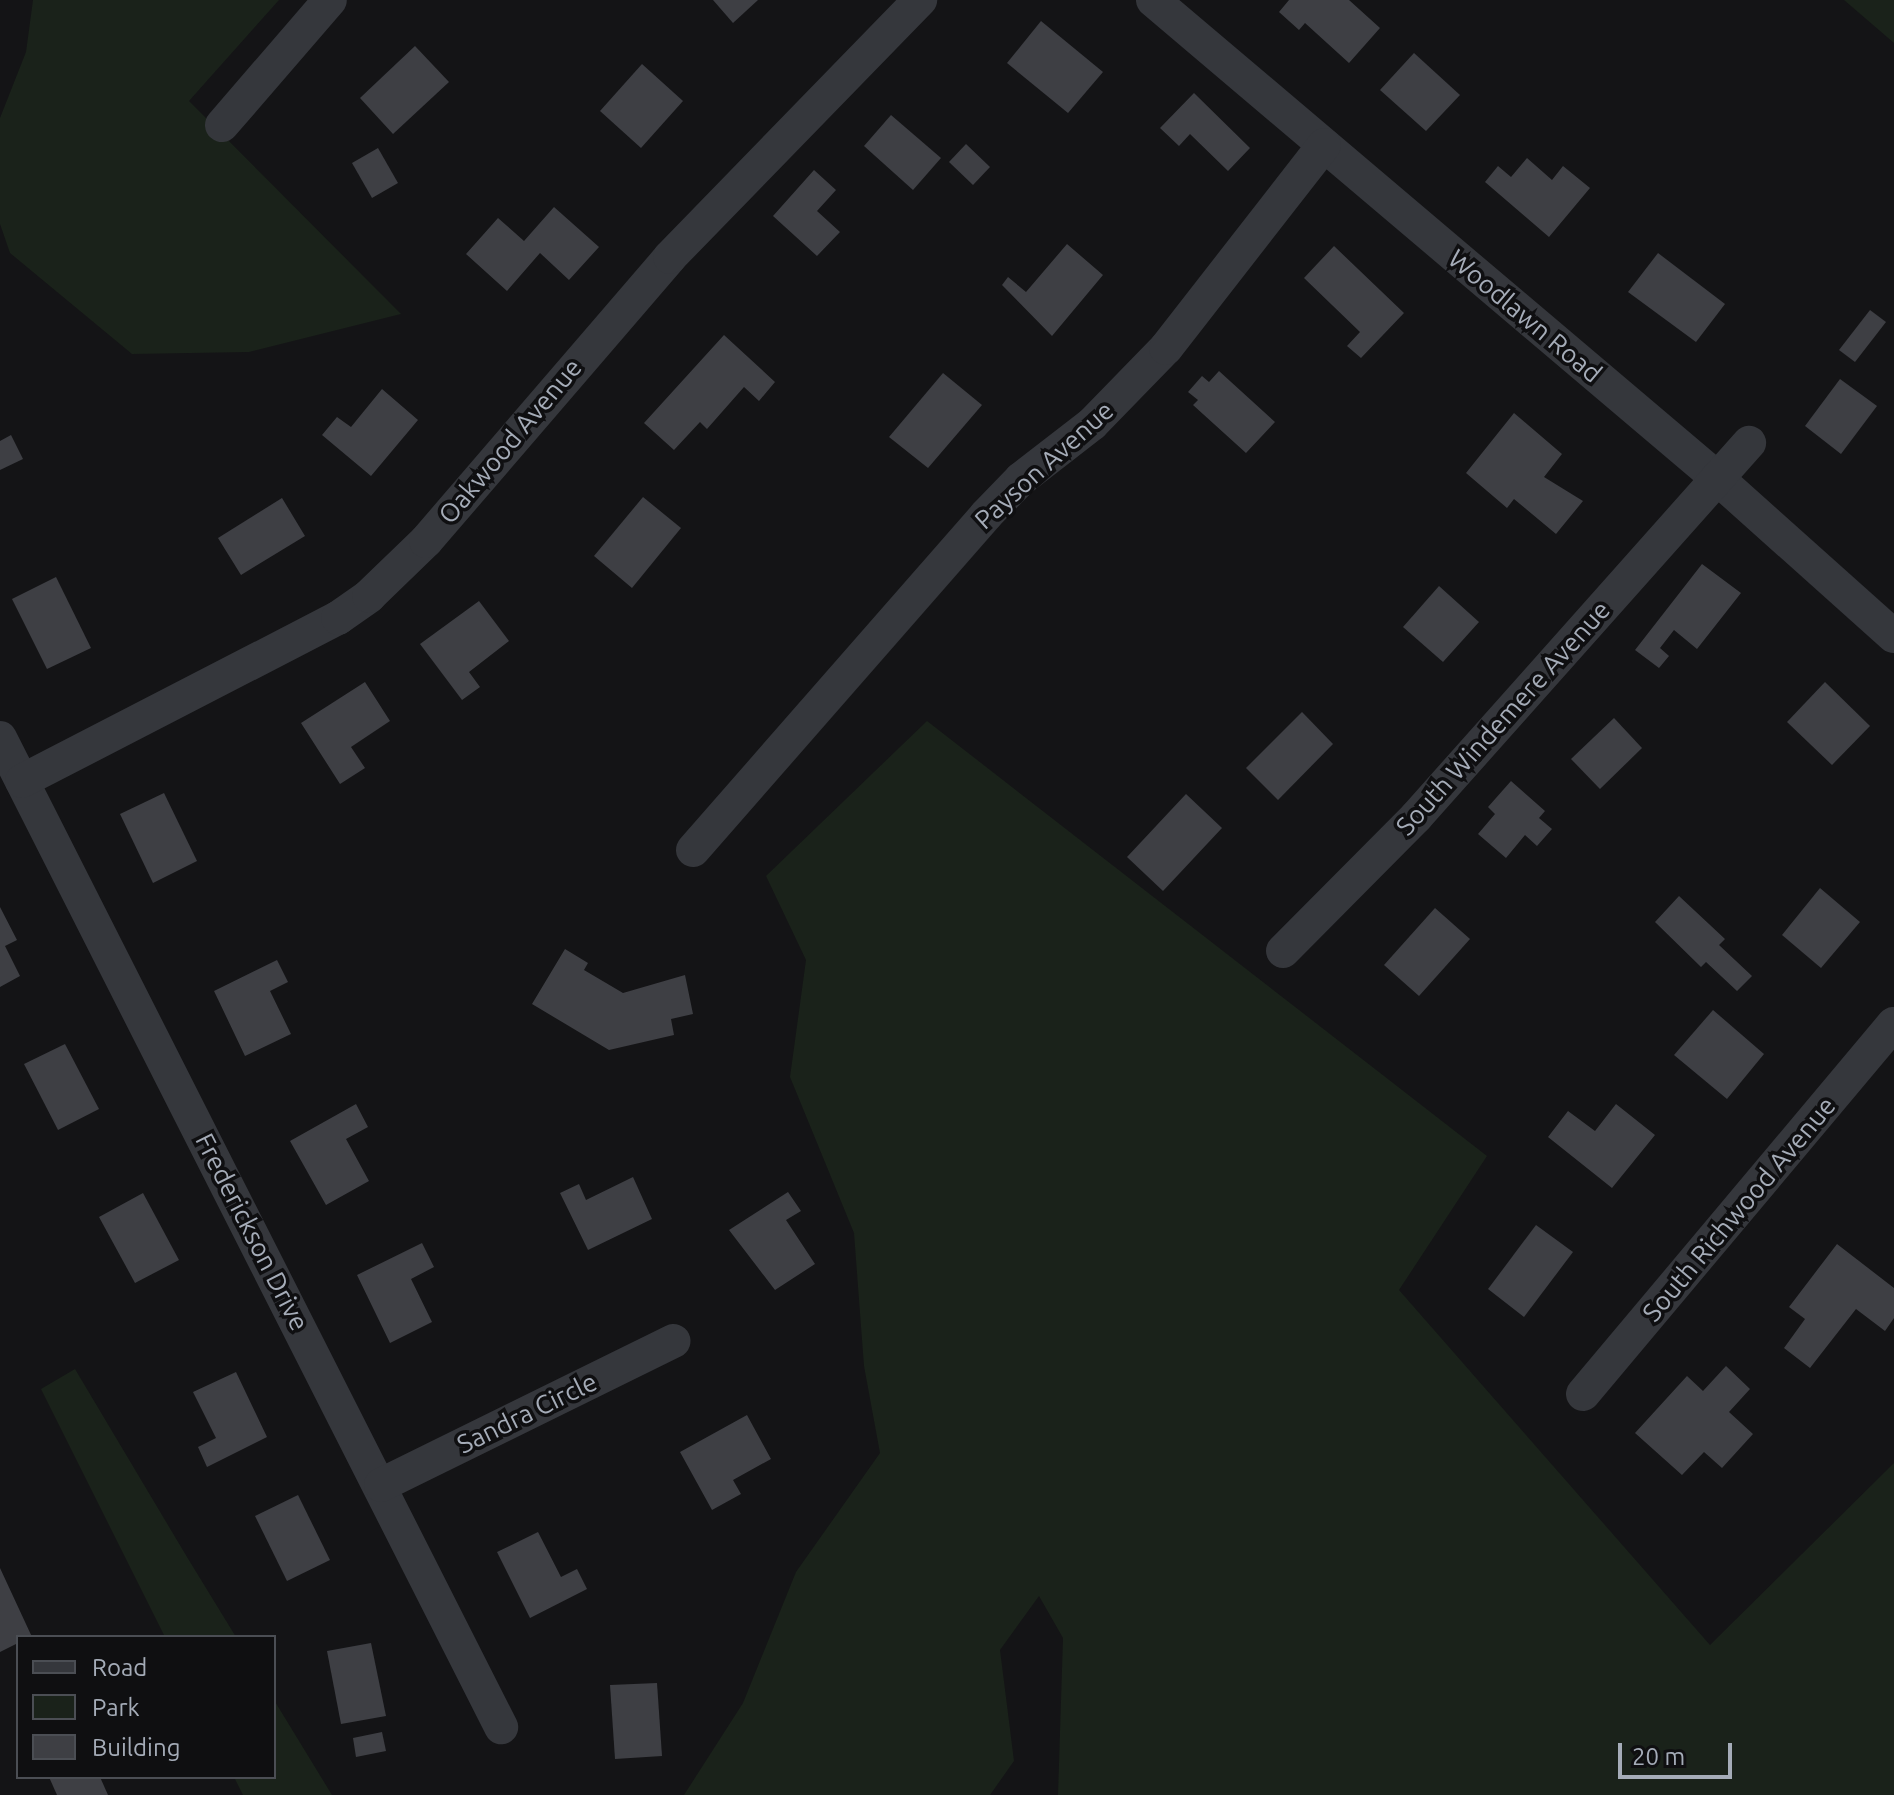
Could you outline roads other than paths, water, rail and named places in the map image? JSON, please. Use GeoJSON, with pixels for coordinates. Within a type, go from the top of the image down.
{"type":"FeatureCollection","features":[{"type":"Feature","properties":{"kind":"street"},"geometry":{"type":"LineString","coordinates":[[222,125],[330,0]]}},
{"type":"Feature","properties":{"kind":"street","name":"Oakwood Avenue"},"geometry":{"type":"LineString","coordinates":[[22,781],[338,618],[379,588],[426,541],[670,257],[920,0]]}},
{"type":"Feature","properties":{"kind":"street","name":"Woodlawn Road"},"geometry":{"type":"LineString","coordinates":[[1153,0],[1717,478],[1894,636]]}},
{"type":"Feature","properties":{"kind":"street","name":"Payson Avenue"},"geometry":{"type":"LineString","coordinates":[[693,850],[986,515],[1021,479],[1092,424],[1166,348],[1324,145]]}},
{"type":"Feature","properties":{"kind":"street","name":"South Windemere Avenue"},"geometry":{"type":"LineString","coordinates":[[1283,951],[1416,817],[1749,443]]}},
{"type":"Feature","properties":{"kind":"street","name":"Frederickson Drive"},"geometry":{"type":"LineString","coordinates":[[0,738],[501,1727]]}},
{"type":"Feature","properties":{"kind":"street","name":"South Richwood Avenue"},"geometry":{"type":"LineString","coordinates":[[1583,1394],[1894,1024]]}},
{"type":"Feature","properties":{"kind":"street","name":"Sandra Circle"},"geometry":{"type":"LineString","coordinates":[[381,1485],[674,1341]]}}]}
